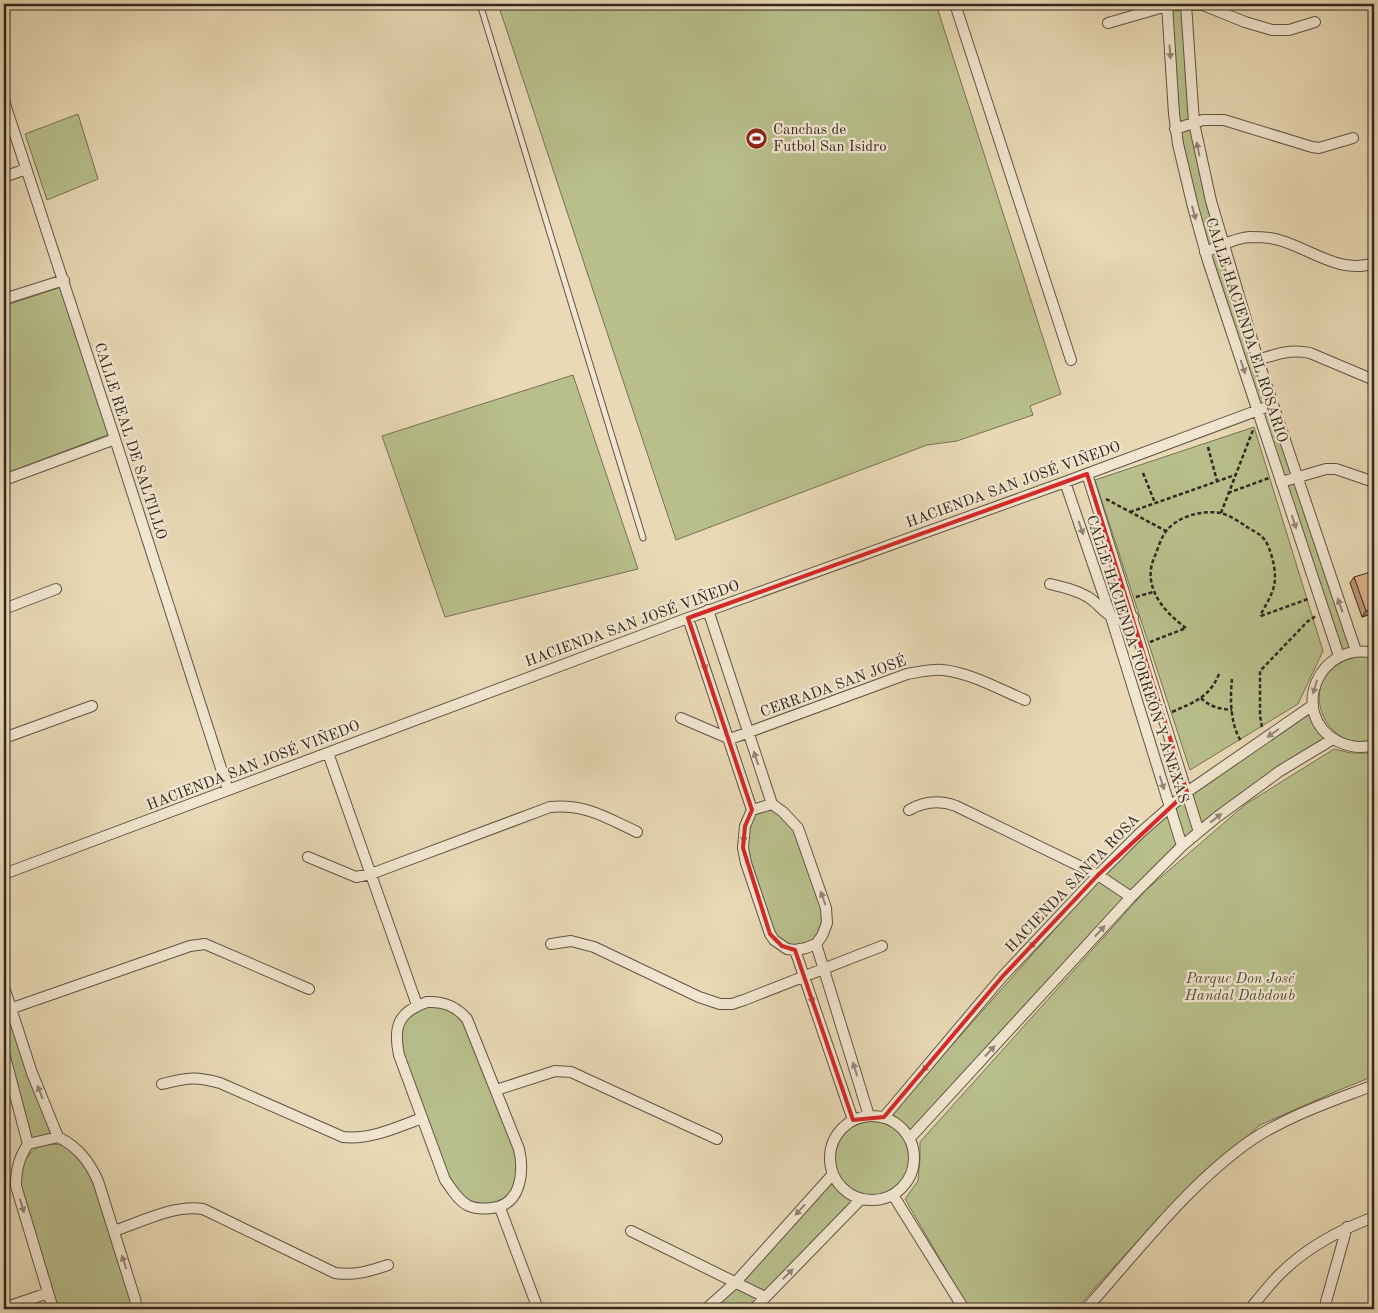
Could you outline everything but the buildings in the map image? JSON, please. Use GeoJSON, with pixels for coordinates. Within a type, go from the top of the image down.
{"type":"FeatureCollection","features":[{"type":"Feature","properties":{"kind":"street"},"geometry":{"type":"LineString","coordinates":[[955,4],[1071,360]]}},
{"type":"Feature","properties":{"kind":"street"},"geometry":{"type":"LineString","coordinates":[[1108,23],[1167,5],[1186,4],[1203,5],[1245,22],[1272,30],[1289,30],[1315,22]]}},
{"type":"Feature","properties":{"kind":"street","name":"CALLE HACIENDA EL ROSARIO"},"geometry":{"type":"LineString","coordinates":[[1186,4],[1194,123],[1211,201],[1272,405],[1356,651]]}},
{"type":"Feature","properties":{"kind":"street","name":"CALLE HACIENDA EL ROSARIO"},"geometry":{"type":"LineString","coordinates":[[1167,5],[1175,129],[1192,207],[1205,252],[1339,656]]}},
{"type":"Feature","properties":{"kind":"street","name":"CALLE REAL DE SALTILLO"},"geometry":{"type":"LineString","coordinates":[[4,101],[116,439],[228,790]]}},
{"type":"Feature","properties":{"kind":"street"},"geometry":{"type":"LineString","coordinates":[[1175,129],[1204,120],[1224,120],[1318,148],[1352,138]]}},
{"type":"Feature","properties":{"kind":"street"},"geometry":{"type":"LineString","coordinates":[[4,177],[26,169]]}},
{"type":"Feature","properties":{"kind":"street"},"geometry":{"type":"LineString","coordinates":[[1205,252],[1242,238],[1264,238],[1279,240],[1335,263],[1350,267],[1374,263]]}},
{"type":"Feature","properties":{"kind":"street"},"geometry":{"type":"LineString","coordinates":[[4,299],[64,280]]}},
{"type":"Feature","properties":{"kind":"street"},"geometry":{"type":"LineString","coordinates":[[1258,360],[1286,352],[1301,351],[1374,380]]}},
{"type":"Feature","properties":{"kind":"street","name":"HACIENDA SAN JOSÉ VIÑEDO"},"geometry":{"type":"LineString","coordinates":[[4,874],[708,610],[1065,482],[1272,405]]}},
{"type":"Feature","properties":{"kind":"street"},"geometry":{"type":"LineString","coordinates":[[4,480],[116,439]]}},
{"type":"Feature","properties":{"kind":"street"},"geometry":{"type":"LineString","coordinates":[[1280,479],[1326,469],[1336,469],[1374,482]]}},
{"type":"Feature","properties":{"kind":"street","name":"CALLE HACIENDA TORREÓN Y ANEXAS"},"geometry":{"type":"LineString","coordinates":[[1087,474],[1199,832]]}},
{"type":"Feature","properties":{"kind":"street","name":"CALLE HACIENDA TORREÓN Y ANEXAS"},"geometry":{"type":"LineString","coordinates":[[1065,482],[1111,617],[1182,846]]}},
{"type":"Feature","properties":{"kind":"street"},"geometry":{"type":"LineString","coordinates":[[1050,584],[1072,589],[1089,598],[1111,617],[1125,619],[1132,617]]}},
{"type":"Feature","properties":{"kind":"street"},"geometry":{"type":"LineString","coordinates":[[4,609],[56,589]]}},
{"type":"Feature","properties":{"kind":"street"},"geometry":{"type":"LineString","coordinates":[[688,618],[730,739],[752,810],[745,826],[743,837],[746,863],[770,934],[782,946],[795,950],[816,944],[822,936],[827,923],[826,908],[798,828],[783,812],[772,804],[708,610]]}},
{"type":"Feature","properties":{"kind":"street"},"geometry":{"type":"LineString","coordinates":[[1374,653],[1356,651],[1339,656],[1329,663],[1318,677],[1313,693],[1313,705],[1320,724],[1333,739],[1356,747],[1374,745]]}},
{"type":"Feature","properties":{"kind":"street","name":"CERRADA SAN JOSÉ"},"geometry":{"type":"LineString","coordinates":[[730,739],[907,674],[925,670],[957,672],[1025,700]]}},
{"type":"Feature","properties":{"kind":"street","name":"HACIENDA SANTA ROSA"},"geometry":{"type":"LineString","coordinates":[[884,1118],[1002,977],[1098,875],[1187,792],[1313,705]]}},
{"type":"Feature","properties":{"kind":"street"},"geometry":{"type":"LineString","coordinates":[[4,738],[92,706]]}},
{"type":"Feature","properties":{"kind":"street"},"geometry":{"type":"LineString","coordinates":[[681,718],[730,739]]}},
{"type":"Feature","properties":{"kind":"street"},"geometry":{"type":"LineString","coordinates":[[910,1138],[1131,897],[1182,846],[1280,771],[1333,739]]}},
{"type":"Feature","properties":{"kind":"street"},"geometry":{"type":"LineString","coordinates":[[328,753],[417,1005]]}},
{"type":"Feature","properties":{"kind":"street"},"geometry":{"type":"LineString","coordinates":[[909,810],[925,803],[936,801],[948,802],[1098,875],[1131,897]]}},
{"type":"Feature","properties":{"kind":"street"},"geometry":{"type":"LineString","coordinates":[[752,810],[772,804]]}},
{"type":"Feature","properties":{"kind":"street"},"geometry":{"type":"LineString","coordinates":[[308,857],[356,877],[371,874],[550,807],[584,808],[637,832]]}},
{"type":"Feature","properties":{"kind":"street"},"geometry":{"type":"LineString","coordinates":[[550,944],[571,941],[594,946],[699,997],[720,1004],[738,1002],[882,946]]}},
{"type":"Feature","properties":{"kind":"street"},"geometry":{"type":"LineString","coordinates":[[7,1010],[190,946],[205,944],[309,989]]}},
{"type":"Feature","properties":{"kind":"street"},"geometry":{"type":"LineString","coordinates":[[816,944],[870,1116]]}},
{"type":"Feature","properties":{"kind":"street"},"geometry":{"type":"LineString","coordinates":[[795,950],[853,1120]]}},
{"type":"Feature","properties":{"kind":"street"},"geometry":{"type":"LineString","coordinates":[[4,988],[7,1010],[58,1137],[74,1146],[91,1165],[98,1181],[137,1309]]}},
{"type":"Feature","properties":{"kind":"street"},"geometry":{"type":"LineString","coordinates":[[427,1002],[451,1005],[461,1012],[468,1019],[496,1090],[519,1149],[522,1174],[516,1192],[510,1200],[500,1208],[480,1209],[469,1206],[454,1193],[445,1180],[399,1054],[395,1037],[404,1015],[411,1008],[427,1002]]}},
{"type":"Feature","properties":{"kind":"street"},"geometry":{"type":"LineString","coordinates":[[4,1052],[8,1080],[28,1144]]}},
{"type":"Feature","properties":{"kind":"street"},"geometry":{"type":"LineString","coordinates":[[496,1090],[555,1071],[571,1072],[717,1139]]}},
{"type":"Feature","properties":{"kind":"street"},"geometry":{"type":"LineString","coordinates":[[162,1084],[191,1077],[203,1078],[220,1083],[343,1137],[368,1137],[422,1118]]}},
{"type":"Feature","properties":{"kind":"street"},"geometry":{"type":"LineString","coordinates":[[1086,1309],[1175,1208],[1213,1169],[1254,1139],[1284,1122],[1374,1085]]}},
{"type":"Feature","properties":{"kind":"street"},"geometry":{"type":"LineString","coordinates":[[870,1116],[884,1118],[894,1122],[910,1138],[913,1148],[913,1170],[902,1188],[893,1195],[883,1199],[862,1199],[849,1194],[833,1174],[830,1164],[832,1143],[837,1134],[853,1120],[870,1116]]}},
{"type":"Feature","properties":{"kind":"street"},"geometry":{"type":"LineString","coordinates":[[53,1309],[16,1186],[16,1172],[21,1155],[28,1144],[58,1137]]}},
{"type":"Feature","properties":{"kind":"street"},"geometry":{"type":"LineString","coordinates":[[706,1309],[735,1283],[833,1174]]}},
{"type":"Feature","properties":{"kind":"street"},"geometry":{"type":"LineString","coordinates":[[893,1195],[964,1309]]}},
{"type":"Feature","properties":{"kind":"street"},"geometry":{"type":"LineString","coordinates":[[754,1309],[862,1199]]}},
{"type":"Feature","properties":{"kind":"street"},"geometry":{"type":"LineString","coordinates":[[114,1231],[174,1210],[197,1208],[203,1209],[335,1273],[348,1275],[363,1274],[388,1265]]}},
{"type":"Feature","properties":{"kind":"street"},"geometry":{"type":"LineString","coordinates":[[500,1208],[538,1309]]}},
{"type":"Feature","properties":{"kind":"street"},"geometry":{"type":"LineString","coordinates":[[1250,1309],[1278,1275],[1319,1242],[1347,1227],[1374,1217]]}},
{"type":"Feature","properties":{"kind":"street"},"geometry":{"type":"LineString","coordinates":[[1324,1309],[1347,1227]]}},
{"type":"Feature","properties":{"kind":"street"},"geometry":{"type":"LineString","coordinates":[[631,1231],[765,1298]]}},
{"type":"Feature","properties":{"kind":"street"},"geometry":{"type":"LineString","coordinates":[[4,1308],[48,1293]]}},
{"type":"Feature","properties":{"kind":"lane"},"geometry":{"type":"LineString","coordinates":[[480,4],[643,538]]}},
{"type":"Feature","properties":{"kind":"path"},"geometry":{"type":"LineString","coordinates":[[1221,513],[1254,427]]}},
{"type":"Feature","properties":{"kind":"path"},"geometry":{"type":"LineString","coordinates":[[1208,447],[1217,481]]}},
{"type":"Feature","properties":{"kind":"path"},"geometry":{"type":"LineString","coordinates":[[1143,473],[1155,503]]}},
{"type":"Feature","properties":{"kind":"path"},"geometry":{"type":"LineString","coordinates":[[1130,512],[1235,475]]}},
{"type":"Feature","properties":{"kind":"path"},"geometry":{"type":"LineString","coordinates":[[1228,493],[1280,479]]}},
{"type":"Feature","properties":{"kind":"path"},"geometry":{"type":"LineString","coordinates":[[1103,497],[1166,531]]}},
{"type":"Feature","properties":{"kind":"path"},"geometry":{"type":"LineString","coordinates":[[1141,645],[1186,628],[1175,620],[1153,592],[1150,571],[1166,531],[1172,525],[1191,515],[1205,512],[1221,513],[1241,522],[1261,535],[1267,542],[1272,556],[1275,576],[1271,596],[1260,616],[1318,595]]}},
{"type":"Feature","properties":{"kind":"path"},"geometry":{"type":"LineString","coordinates":[[1127,600],[1153,592]]}},
{"type":"Feature","properties":{"kind":"path"},"geometry":{"type":"LineString","coordinates":[[1265,738],[1260,716],[1260,671],[1308,621],[1324,611]]}},
{"type":"Feature","properties":{"kind":"path"},"geometry":{"type":"LineString","coordinates":[[1163,715],[1201,698],[1214,687],[1219,674]]}},
{"type":"Feature","properties":{"kind":"path"},"geometry":{"type":"LineString","coordinates":[[1232,679],[1232,710],[1236,735],[1247,751]]}},
{"type":"Feature","properties":{"kind":"path"},"geometry":{"type":"LineString","coordinates":[[1201,698],[1210,705],[1232,710]]}},
{"type":"Feature","properties":{"kind":"highlighted area"},"geometry":{"type":"Polygon","coordinates":[[[1087,474],[1187,792],[1098,875],[1002,977],[884,1117],[853,1120],[795,950],[782,946],[770,934],[743,848],[745,826],[752,810],[688,618],[1087,474]]]}},
{"type":"Feature","properties":{"kind":"green space","name":"Canchas de Futbol San Isidro"},"geometry":{"type":"Polygon","coordinates":[[[498,4],[936,4],[1061,394],[1030,406],[1033,415],[957,441],[927,445],[676,540],[498,4]]]}},
{"type":"Feature","properties":{"kind":"green space"},"geometry":{"type":"Polygon","coordinates":[[[1169,4],[1183,4],[1190,120],[1220,242],[1352,648],[1340,653],[1210,257],[1181,145],[1169,4]]]}},
{"type":"Feature","properties":{"kind":"green space"},"geometry":{"type":"Polygon","coordinates":[[[78,114],[98,179],[47,200],[25,134],[78,114]]]}},
{"type":"Feature","properties":{"kind":"green space"},"geometry":{"type":"Polygon","coordinates":[[[61,287],[110,434],[4,474],[4,306],[61,287]]]}},
{"type":"Feature","properties":{"kind":"green space"},"geometry":{"type":"Polygon","coordinates":[[[573,375],[638,569],[445,617],[382,436],[573,375]]]}},
{"type":"Feature","properties":{"kind":"green space"},"geometry":{"type":"Polygon","coordinates":[[[1254,427],[1323,651],[1298,704],[1190,770],[1095,480],[1254,427]]]}},
{"type":"Feature","properties":{"kind":"green space"},"geometry":{"type":"Polygon","coordinates":[[[1362,656],[1374,658],[1374,739],[1356,741],[1340,736],[1328,724],[1321,709],[1320,692],[1325,676],[1339,664],[1362,656]]]}},
{"type":"Feature","properties":{"kind":"green space"},"geometry":{"type":"Polygon","coordinates":[[[1312,710],[1325,737],[1202,824],[910,1133],[897,1119],[889,1116],[1103,875],[1192,792],[1312,710]]]}},
{"type":"Feature","properties":{"kind":"green space","name":"Parque Don José Handal Dabdoub"},"geometry":{"type":"Polygon","coordinates":[[[1334,749],[1351,753],[1374,753],[1374,1076],[1260,1125],[1161,1215],[1076,1309],[969,1309],[905,1199],[918,1181],[920,1142],[1146,890],[1246,804],[1334,749]]]}},
{"type":"Feature","properties":{"kind":"green space"},"geometry":{"type":"Polygon","coordinates":[[[767,809],[780,814],[796,830],[825,908],[825,925],[815,939],[802,945],[794,946],[781,942],[774,935],[749,865],[746,844],[749,829],[755,814],[767,809]]]}},
{"type":"Feature","properties":{"kind":"green space"},"geometry":{"type":"Polygon","coordinates":[[[4,981],[54,1133],[30,1139],[4,1043],[4,981]]]}},
{"type":"Feature","properties":{"kind":"green space"},"geometry":{"type":"Polygon","coordinates":[[[423,1006],[447,1006],[465,1020],[517,1151],[516,1187],[506,1199],[480,1206],[465,1199],[447,1178],[402,1052],[400,1037],[403,1025],[410,1015],[423,1006]]]}},
{"type":"Feature","properties":{"kind":"green space"},"geometry":{"type":"Polygon","coordinates":[[[873,1121],[887,1124],[900,1132],[908,1145],[911,1159],[908,1173],[900,1186],[887,1194],[873,1197],[859,1194],[846,1186],[838,1173],[835,1159],[838,1145],[846,1132],[859,1124],[873,1121]]]}},
{"type":"Feature","properties":{"kind":"green space"},"geometry":{"type":"Polygon","coordinates":[[[41,1144],[69,1148],[79,1155],[89,1168],[134,1309],[57,1309],[19,1185],[21,1166],[30,1153],[41,1144]]]}},
{"type":"Feature","properties":{"kind":"green space"},"geometry":{"type":"Polygon","coordinates":[[[832,1180],[845,1195],[856,1199],[764,1293],[740,1282],[832,1180]]]}},
{"type":"Feature","properties":{"kind":"green space"},"geometry":{"type":"Polygon","coordinates":[[[734,1288],[759,1299],[748,1309],[711,1309],[734,1288]]]}},
{"type":"Feature","properties":{"kind":"place","name":"Canchas de Futbol San Isidro"},"geometry":{"type":"Point","coordinates":[757,138]}}]}
